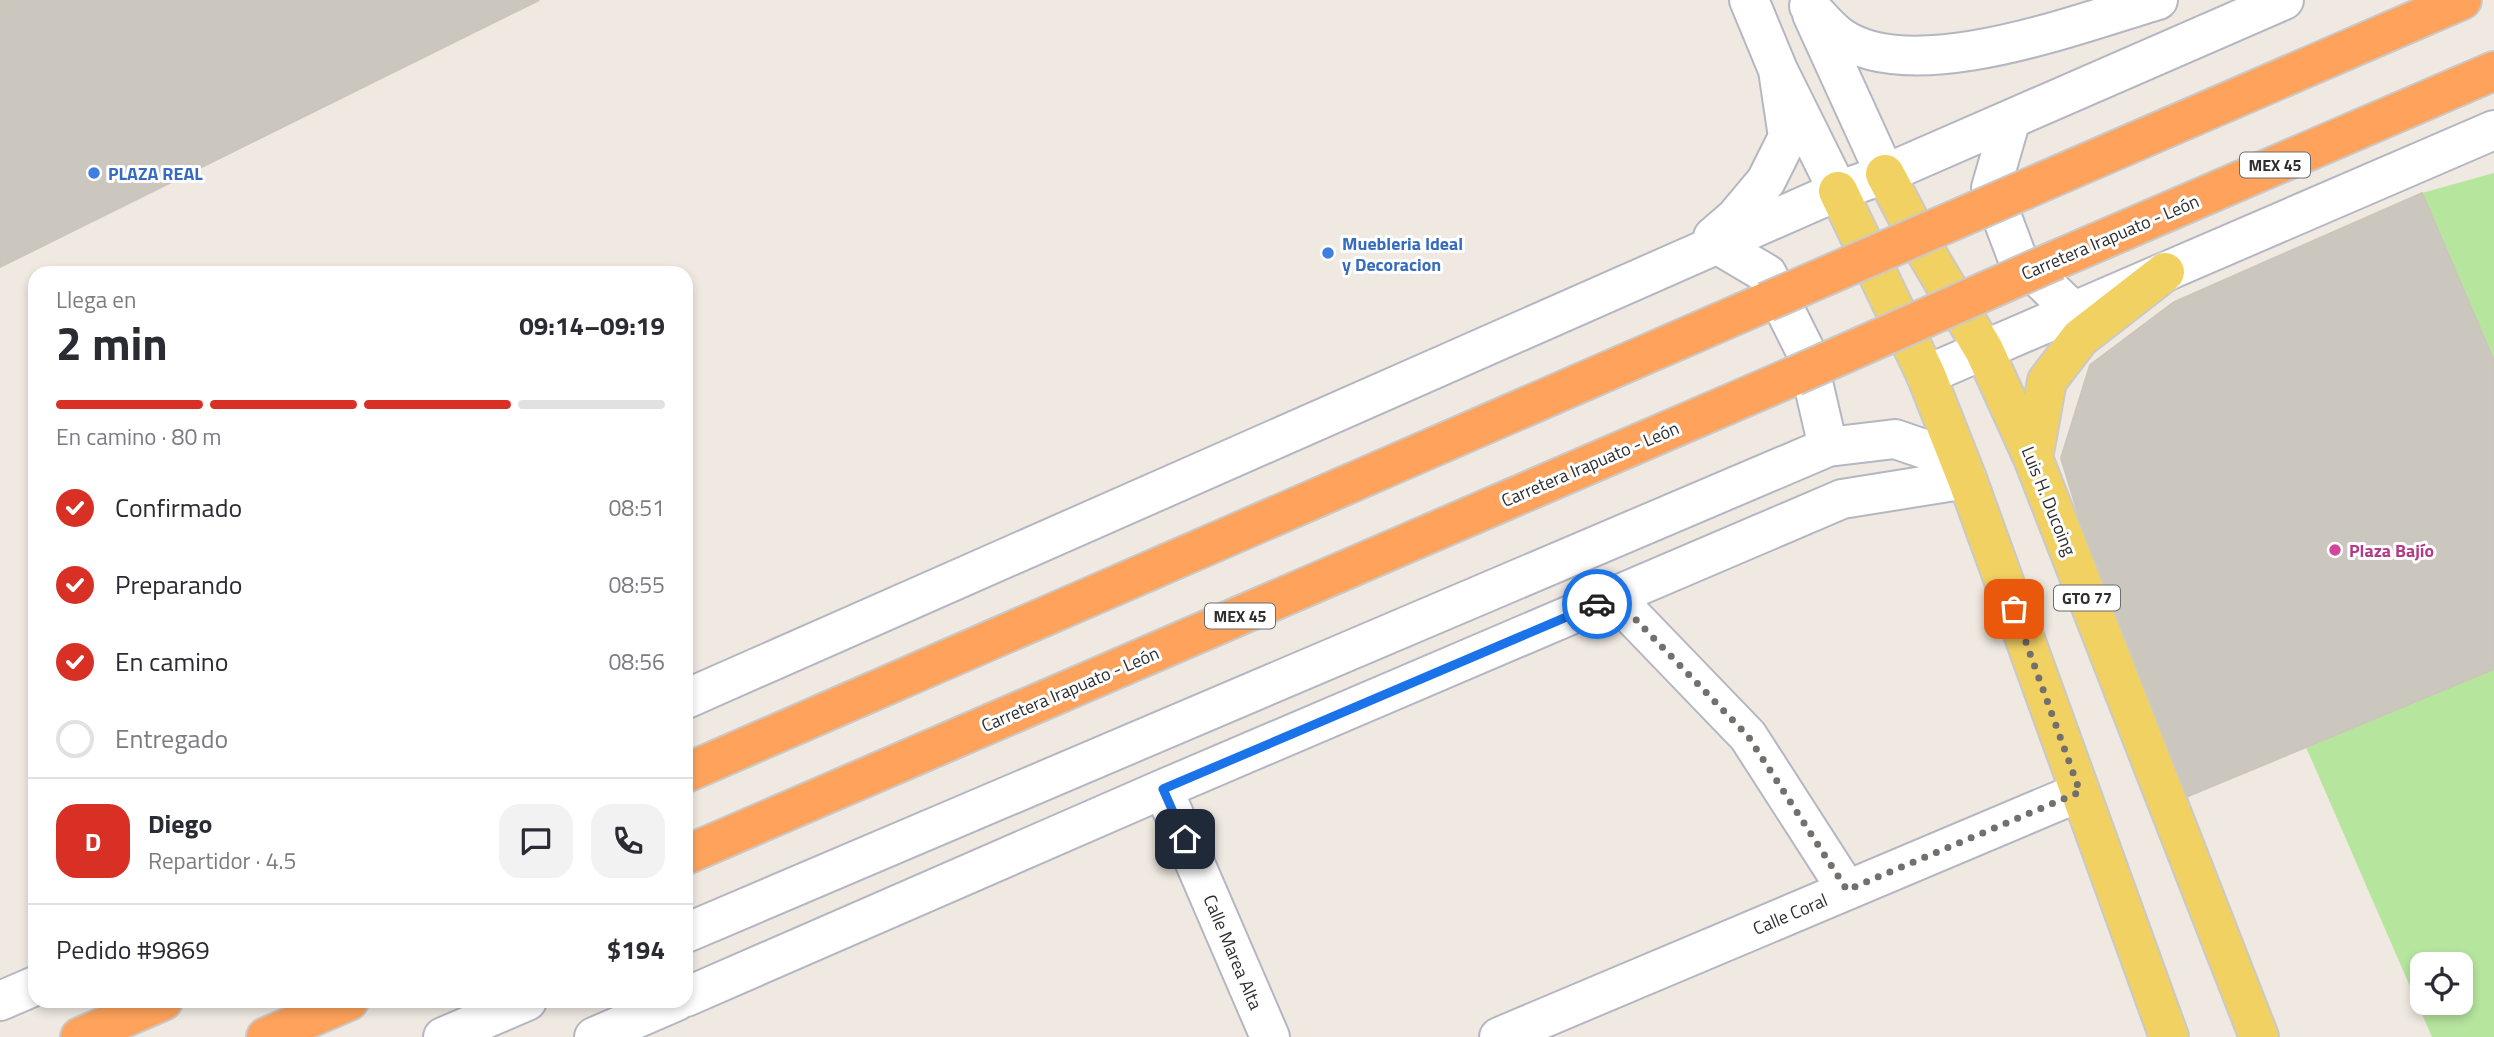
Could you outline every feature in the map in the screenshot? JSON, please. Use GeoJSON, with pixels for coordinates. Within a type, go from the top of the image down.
{"type":"FeatureCollection","features":[{"type":"Feature","properties":{"kind":"highway"},"geometry":{"type":"LineString","coordinates":[[693,770],[2462,0]]}},
{"type":"Feature","properties":{"kind":"highway","name":"Carretera Irapuato - León"},"geometry":{"type":"LineString","coordinates":[[693,852],[2494,71]]}},
{"type":"Feature","properties":{"kind":"highway"},"geometry":{"type":"LineString","coordinates":[[80,1037],[147,1008]]}},
{"type":"Feature","properties":{"kind":"highway"},"geometry":{"type":"LineString","coordinates":[[266,1037],[333,1008]]}},
{"type":"Feature","properties":{"kind":"main road","name":"Luis H. Ducoing"},"geometry":{"type":"LineString","coordinates":[[1885,174],[1927,254],[1984,350],[2033,458],[2259,1037]]}},
{"type":"Feature","properties":{"kind":"main road"},"geometry":{"type":"LineString","coordinates":[[1838,191],[1926,375],[1967,479],[2169,1037]]}},
{"type":"Feature","properties":{"kind":"main road"},"geometry":{"type":"LineString","coordinates":[[2033,458],[2047,382],[2080,338],[2165,272]]}},
{"type":"Feature","properties":{"kind":"street"},"geometry":{"type":"LineString","coordinates":[[1749,0],[1778,70],[1838,191]]}},
{"type":"Feature","properties":{"kind":"street"},"geometry":{"type":"LineString","coordinates":[[1806,3],[1840,36],[1876,52],[1911,56],[1953,55],[1993,47],[2158,0]]}},
{"type":"Feature","properties":{"kind":"street"},"geometry":{"type":"LineString","coordinates":[[693,696],[1838,191],[1885,174],[2284,0]]}},
{"type":"Feature","properties":{"kind":"street","name":"GTO 77"},"geometry":{"type":"LineString","coordinates":[[1806,3],[1885,174]]}},
{"type":"Feature","properties":{"kind":"street"},"geometry":{"type":"LineString","coordinates":[[1703,251],[1766,181],[1788,136],[1778,70]]}},
{"type":"Feature","properties":{"kind":"street"},"geometry":{"type":"LineString","coordinates":[[2011,119],[1991,188],[2017,257],[2073,311]]}},
{"type":"Feature","properties":{"kind":"street"},"geometry":{"type":"LineString","coordinates":[[1926,375],[2494,130]]}},
{"type":"Feature","properties":{"kind":"street"},"geometry":{"type":"LineString","coordinates":[[1703,251],[1767,274],[1806,352],[1828,447]]}},
{"type":"Feature","properties":{"kind":"street"},"geometry":{"type":"LineString","coordinates":[[693,930],[1828,447],[1895,439],[1930,451],[1967,479]]}},
{"type":"Feature","properties":{"kind":"street"},"geometry":{"type":"LineString","coordinates":[[693,994],[1163,789],[1842,499],[1967,479]]}},
{"type":"Feature","properties":{"kind":"street"},"geometry":{"type":"LineString","coordinates":[[1614,597],[1748,736],[1847,890]]}},
{"type":"Feature","properties":{"kind":"street","name":"Calle Marea Alta"},"geometry":{"type":"LineString","coordinates":[[1163,789],[1270,1037]]}},
{"type":"Feature","properties":{"kind":"street","name":"Calle Coral"},"geometry":{"type":"LineString","coordinates":[[1499,1037],[2080,792]]}},
{"type":"Feature","properties":{"kind":"street"},"geometry":{"type":"LineString","coordinates":[[0,1001],[28,989]]}},
{"type":"Feature","properties":{"kind":"street"},"geometry":{"type":"LineString","coordinates":[[443,1037],[511,1008]]}},
{"type":"Feature","properties":{"kind":"street"},"geometry":{"type":"LineString","coordinates":[[594,1037],[661,1008]]}},
{"type":"Feature","properties":{"kind":"green space"},"geometry":{"type":"Polygon","coordinates":[[[2494,173],[2494,361],[2422,193],[2494,173]]]}},
{"type":"Feature","properties":{"kind":"green space"},"geometry":{"type":"Polygon","coordinates":[[[2494,669],[2494,1037],[2432,1037],[2422,1015],[2473,1015],[2473,952],[2410,952],[2410,986],[2306,747],[2494,669]]]}},
{"type":"Feature","properties":{"kind":"building","name":"PLAZA REAL"},"geometry":{"type":"Polygon","coordinates":[[[0,0],[539,0],[0,267],[0,0]]]}},
{"type":"Feature","properties":{"kind":"building"},"geometry":{"type":"Polygon","coordinates":[[[2422,193],[2494,361],[2494,669],[2167,805],[2061,458],[2090,365],[2174,302],[2422,193]]]}},
{"type":"Feature","properties":{"kind":"way so far"},"geometry":{"type":"LineString","coordinates":[[1597,604],[1614,597],[1748,736],[1847,890],[2080,792],[2014,609]]}},
{"type":"Feature","properties":{"kind":"place","name":"PLAZA REAL"},"geometry":{"type":"Point","coordinates":[94,173]}},
{"type":"Feature","properties":{"kind":"place","name":"Muebleria Ideal y Decoracion"},"geometry":{"type":"Point","coordinates":[1328,253]}},
{"type":"Feature","properties":{"kind":"place","name":"Plaza Bajío"},"geometry":{"type":"Point","coordinates":[2335,550]}},
{"type":"Feature","properties":{"kind":"route"},"geometry":{"type":"LineString","coordinates":[[1185,839],[1163,789],[1597,604]]}}]}
